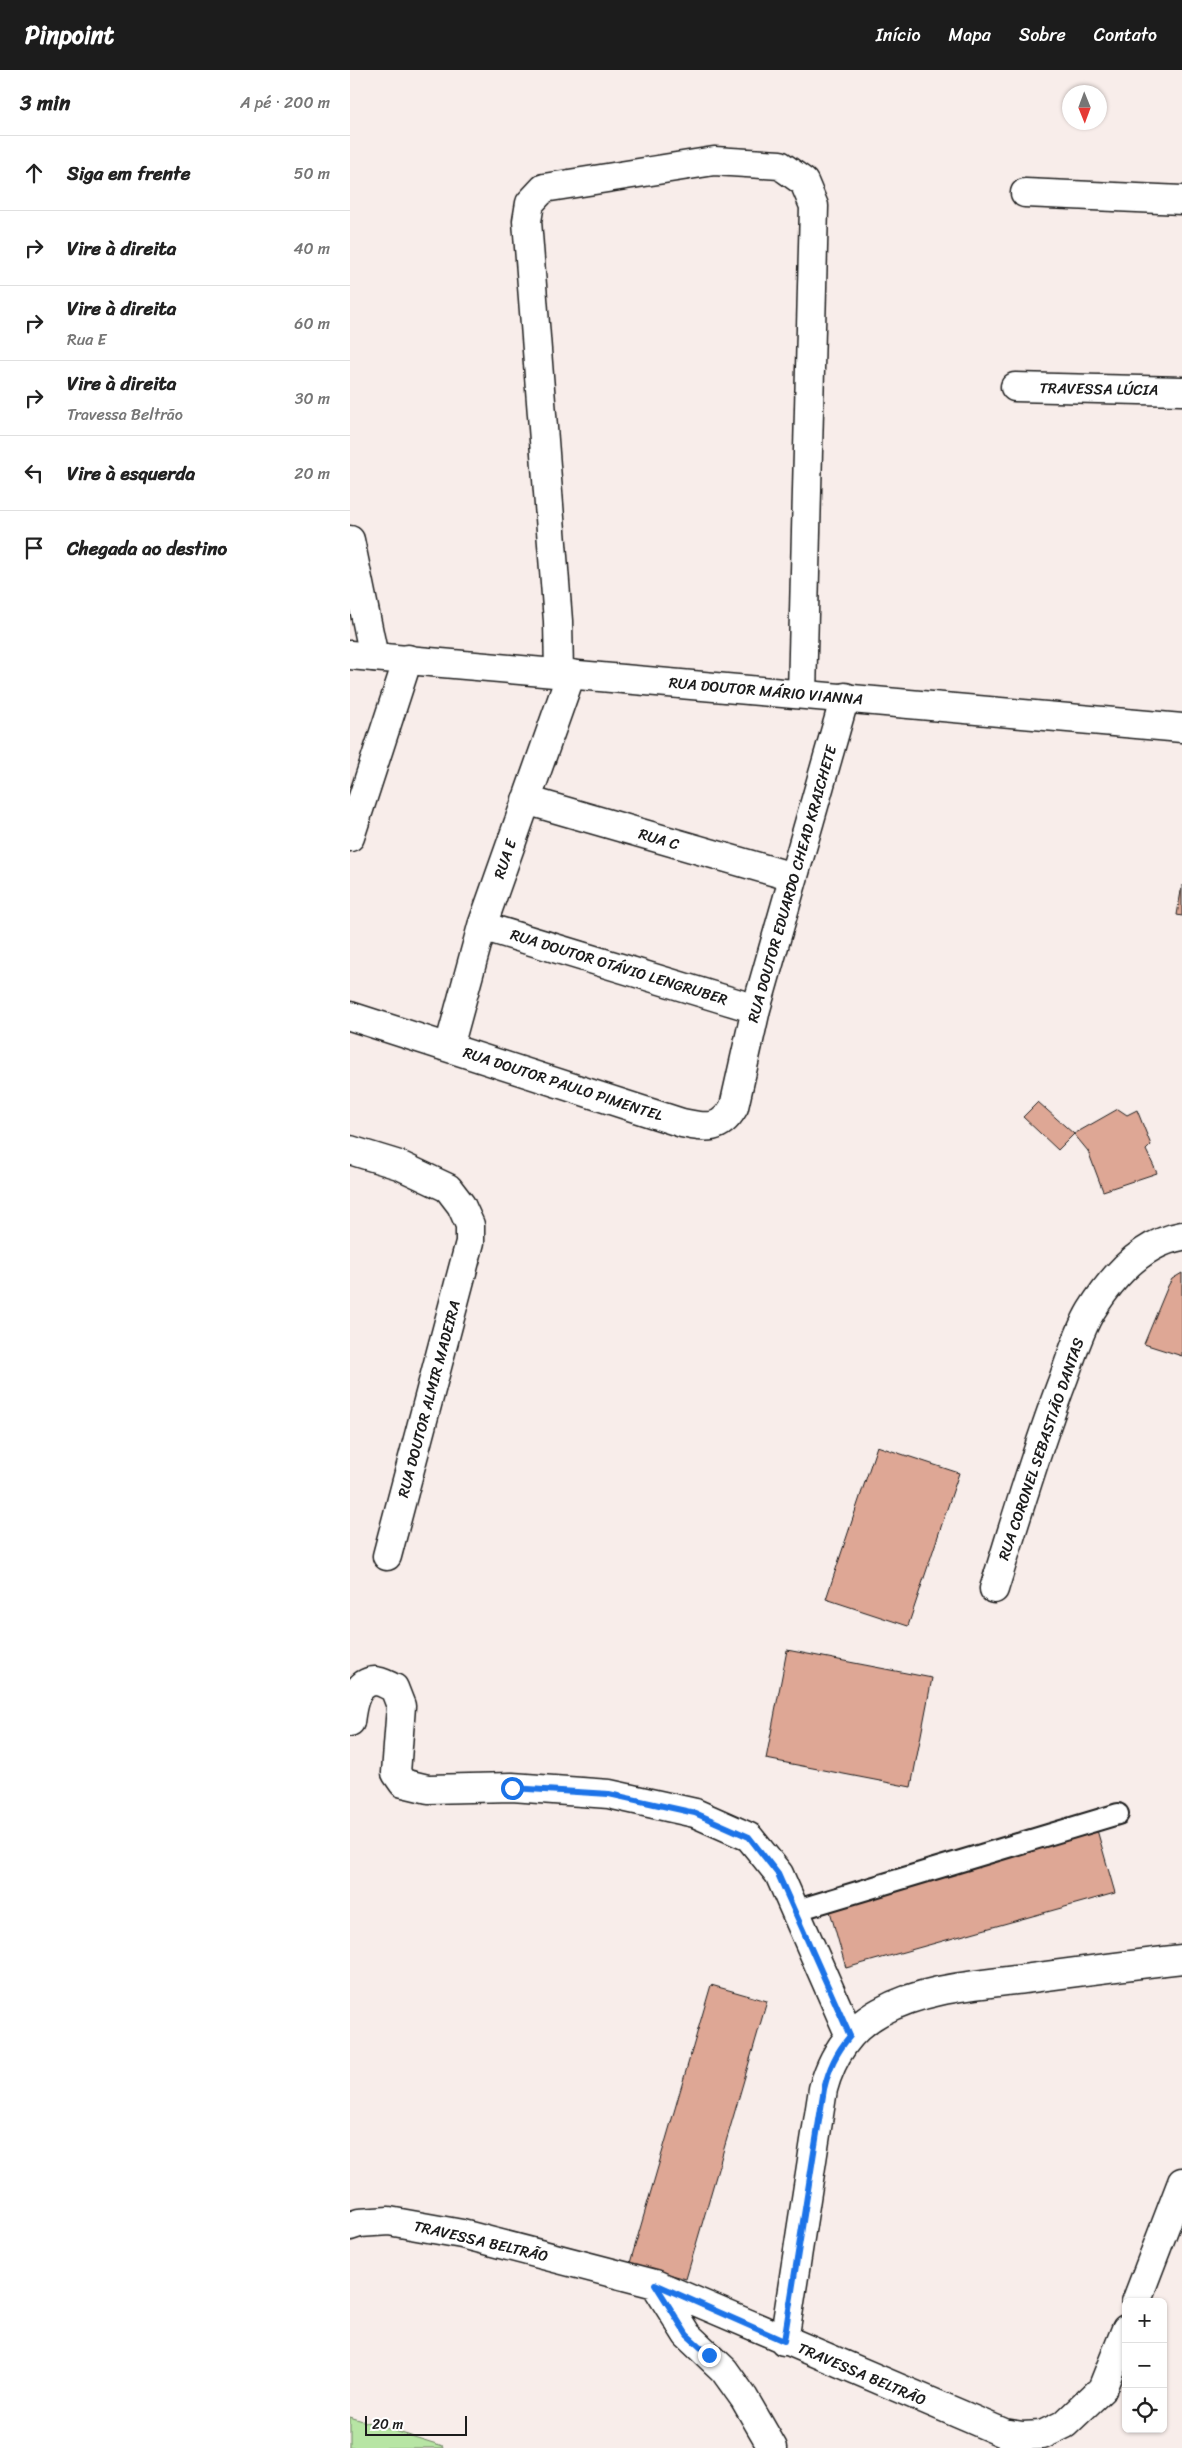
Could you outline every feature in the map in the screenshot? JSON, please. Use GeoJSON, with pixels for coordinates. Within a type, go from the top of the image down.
{"type":"FeatureCollection","features":[{"type":"Feature","properties":{"kind":"street"},"geometry":{"type":"LineString","coordinates":[[565,673],[558,621],[526,221],[530,203],[544,188],[714,161],[780,166],[804,182],[814,206],[802,694]]}},
{"type":"Feature","properties":{"kind":"street"},"geometry":{"type":"LineString","coordinates":[[1025,193],[1182,200]]}},
{"type":"Feature","properties":{"kind":"street","name":"TRAVESSA LÚCIA"},"geometry":{"type":"LineString","coordinates":[[1015,388],[1182,391]]}},
{"type":"Feature","properties":{"kind":"street"},"geometry":{"type":"LineString","coordinates":[[350,540],[362,656]]}},
{"type":"Feature","properties":{"kind":"street","name":"RUA DOUTOR MÁRIO VIANNA"},"geometry":{"type":"LineString","coordinates":[[362,656],[1182,728]]}},
{"type":"Feature","properties":{"kind":"street"},"geometry":{"type":"LineString","coordinates":[[350,837],[408,659]]}},
{"type":"Feature","properties":{"kind":"street","name":"RUA E"},"geometry":{"type":"LineString","coordinates":[[449,1047],[482,926],[526,800],[565,673]]}},
{"type":"Feature","properties":{"kind":"street","name":"RUA DOUTOR EDUARDO CHEAD KRAICHETE"},"geometry":{"type":"LineString","coordinates":[[743,1071],[756,1009],[844,697]]}},
{"type":"Feature","properties":{"kind":"street","name":"RUA C"},"geometry":{"type":"LineString","coordinates":[[526,800],[793,877]]}},
{"type":"Feature","properties":{"kind":"street","name":"RUA DOUTOR OTÁVIO LENGRUBER"},"geometry":{"type":"LineString","coordinates":[[482,926],[756,1009]]}},
{"type":"Feature","properties":{"kind":"street","name":"RUA DOUTOR PAULO PIMENTEL"},"geometry":{"type":"LineString","coordinates":[[350,1016],[657,1115],[698,1126],[715,1126],[726,1120],[734,1107],[743,1071]]}},
{"type":"Feature","properties":{"kind":"street","name":"RUA DOUTOR ALMIR MADEIRA"},"geometry":{"type":"LineString","coordinates":[[350,1150],[399,1165],[448,1188],[461,1205],[470,1225],[470,1242],[387,1556]]}},
{"type":"Feature","properties":{"kind":"street","name":"RUA CORONEL SEBASTIÃO DANTAS"},"geometry":{"type":"LineString","coordinates":[[994,1589],[1054,1404],[1090,1313],[1106,1288],[1130,1263],[1168,1238],[1182,1236]]}},
{"type":"Feature","properties":{"kind":"street"},"geometry":{"type":"LineString","coordinates":[[350,1722],[353,1700],[363,1685],[376,1681],[394,1688],[400,1706],[396,1773],[403,1782],[414,1787],[440,1789],[512,1788],[609,1794],[695,1813],[749,1837],[778,1874],[817,1957],[850,2036]]}},
{"type":"Feature","properties":{"kind":"street"},"geometry":{"type":"LineString","coordinates":[[784,2341],[828,2070],[836,2053],[850,2036],[879,2013],[897,2004],[950,1989],[1182,1958]]}},
{"type":"Feature","properties":{"kind":"street"},"geometry":{"type":"LineString","coordinates":[[1138,2298],[1182,2182]]}},
{"type":"Feature","properties":{"kind":"street","name":"TRAVESSA BELTRÃO"},"geometry":{"type":"LineString","coordinates":[[350,2226],[359,2223],[390,2221],[453,2232],[655,2284],[784,2341],[1004,2433],[1022,2436],[1042,2435],[1065,2424],[1102,2389],[1122,2339]]}},
{"type":"Feature","properties":{"kind":"street"},"geometry":{"type":"LineString","coordinates":[[655,2284],[687,2335],[724,2370],[744,2398],[773,2448]]}},
{"type":"Feature","properties":{"kind":"lane"},"geometry":{"type":"LineString","coordinates":[[794,1911],[1118,1814]]}},
{"type":"Feature","properties":{"kind":"green space"},"geometry":{"type":"Polygon","coordinates":[[[350,2417],[443,2446],[444,2448],[350,2448],[350,2417]]]}},
{"type":"Feature","properties":{"kind":"building"},"geometry":{"type":"Polygon","coordinates":[[[1182,885],[1182,916],[1177,915],[1182,885]]]}},
{"type":"Feature","properties":{"kind":"building"},"geometry":{"type":"Polygon","coordinates":[[[1038,1102],[1074,1134],[1058,1150],[1023,1117],[1038,1102]]]}},
{"type":"Feature","properties":{"kind":"building"},"geometry":{"type":"Polygon","coordinates":[[[1118,1109],[1127,1115],[1137,1110],[1151,1145],[1146,1150],[1157,1173],[1103,1191],[1088,1151],[1074,1134],[1118,1109]]]}},
{"type":"Feature","properties":{"kind":"building"},"geometry":{"type":"Polygon","coordinates":[[[1182,1273],[1182,1356],[1144,1344],[1168,1286],[1172,1279],[1182,1273]]]}},
{"type":"Feature","properties":{"kind":"building"},"geometry":{"type":"Polygon","coordinates":[[[877,1446],[959,1473],[908,1626],[826,1599],[877,1446]]]}},
{"type":"Feature","properties":{"kind":"building"},"geometry":{"type":"Polygon","coordinates":[[[787,1650],[932,1678],[911,1787],[766,1759],[787,1650]]]}},
{"type":"Feature","properties":{"kind":"building"},"geometry":{"type":"Polygon","coordinates":[[[1097,1830],[1115,1893],[846,1968],[828,1904],[1097,1830]]]}},
{"type":"Feature","properties":{"kind":"building"},"geometry":{"type":"Polygon","coordinates":[[[711,1985],[767,2001],[686,2279],[630,2263],[711,1985]]]}},
{"type":"Feature","properties":{"kind":"route"},"geometry":{"type":"LineString","coordinates":[[512,1788],[609,1794],[695,1813],[749,1837],[778,1874],[817,1957],[850,2036],[836,2053],[828,2070],[784,2341],[655,2284],[687,2335],[709,2355]]}}]}
